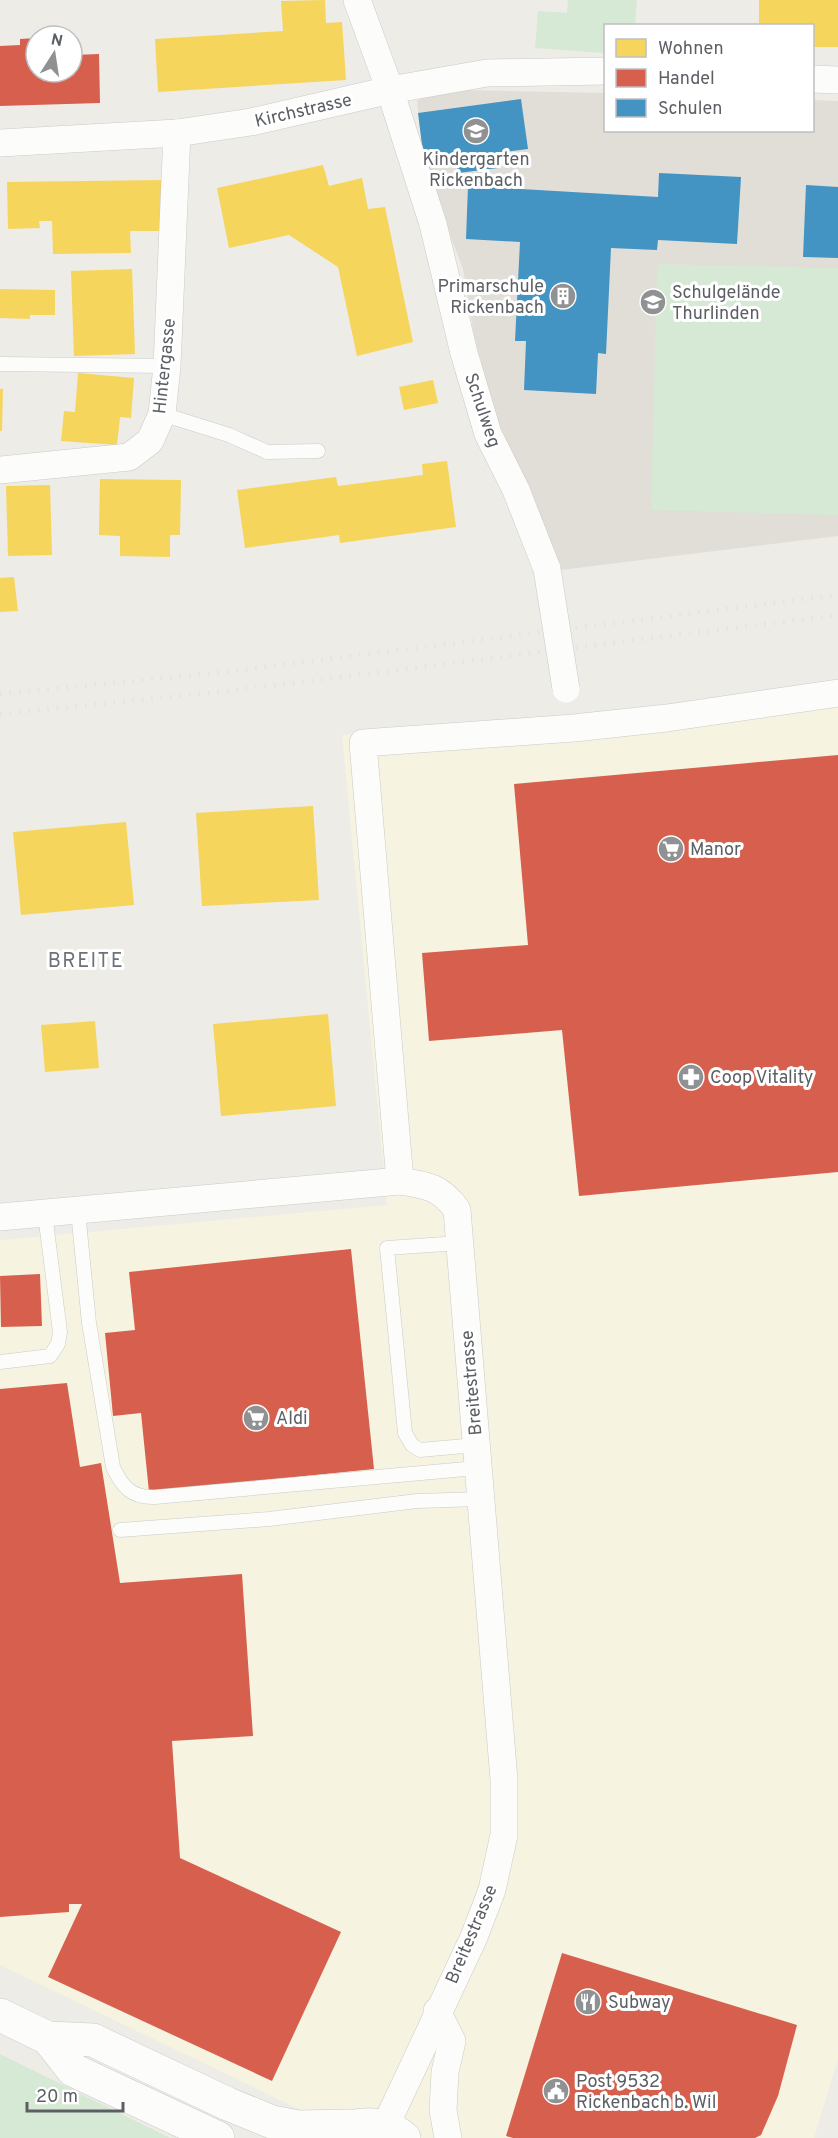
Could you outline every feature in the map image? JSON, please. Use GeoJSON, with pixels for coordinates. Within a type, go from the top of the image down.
{"type":"FeatureCollection","features":[{"type":"Feature","properties":{"kind":"main road"},"geometry":{"type":"LineString","coordinates":[[0,2015],[48,2038],[93,2040],[228,2104],[272,2122],[338,2132],[363,2124],[395,2133]]}},
{"type":"Feature","properties":{"kind":"main road"},"geometry":{"type":"LineString","coordinates":[[48,2038],[73,2070],[218,2138]]}},
{"type":"Feature","properties":{"kind":"street","name":"Schulweg"},"geometry":{"type":"LineString","coordinates":[[357,0],[390,90],[433,224],[464,352],[488,434],[516,490],[546,569],[574,728]]}},
{"type":"Feature","properties":{"kind":"street","name":"Kirchstrasse"},"geometry":{"type":"LineString","coordinates":[[0,143],[177,133],[301,112],[390,90],[487,73],[604,71]]}},
{"type":"Feature","properties":{"kind":"street"},"geometry":{"type":"LineString","coordinates":[[814,79],[838,80]]}},
{"type":"Feature","properties":{"kind":"street","name":"Hintergasse"},"geometry":{"type":"LineString","coordinates":[[0,470],[129,457],[150,441],[162,414],[167,366],[177,133]]}},
{"type":"Feature","properties":{"kind":"street"},"geometry":{"type":"LineString","coordinates":[[400,1181],[363,743],[574,728],[667,718],[838,693]]}},
{"type":"Feature","properties":{"kind":"street","name":"Breitestrasse"},"geometry":{"type":"LineString","coordinates":[[0,1217],[400,1181],[425,1185],[446,1195],[457,1210],[504,1780],[504,1835],[492,1890],[474,1937],[437,2011],[395,2133]]}},
{"type":"Feature","properties":{"kind":"street"},"geometry":{"type":"LineString","coordinates":[[437,2011],[452,2042],[445,2072],[443,2110],[448,2138]]}},
{"type":"Feature","properties":{"kind":"lane"},"geometry":{"type":"LineString","coordinates":[[0,364],[167,366]]}},
{"type":"Feature","properties":{"kind":"lane"},"geometry":{"type":"LineString","coordinates":[[162,414],[229,435],[267,452],[318,451]]}},
{"type":"Feature","properties":{"kind":"lane"},"geometry":{"type":"LineString","coordinates":[[78,1211],[89,1323],[113,1467],[120,1483],[131,1493],[143,1498],[155,1497],[476,1456]]}},
{"type":"Feature","properties":{"kind":"lane"},"geometry":{"type":"LineString","coordinates":[[0,1362],[50,1356],[58,1344],[60,1332],[45,1214]]}},
{"type":"Feature","properties":{"kind":"lane"},"geometry":{"type":"LineString","coordinates":[[459,1244],[387,1248],[405,1432],[412,1445],[420,1449],[476,1456]]}},
{"type":"Feature","properties":{"kind":"lane"},"geometry":{"type":"LineString","coordinates":[[120,1530],[269,1518],[417,1501],[480,1499]]}},
{"type":"Feature","properties":{"kind":"shaded area","name":"Schulgelände Thurlinden"},"geometry":{"type":"Polygon","coordinates":[[[463,90],[604,93],[604,132],[814,132],[814,100],[838,101],[838,536],[560,570],[492,406],[474,335],[463,269],[425,169],[417,101],[434,93],[463,90]]]}},
{"type":"Feature","properties":{"kind":"shaded area"},"geometry":{"type":"Polygon","coordinates":[[[838,683],[838,2058],[814,2138],[359,2138],[0,1965],[0,1240],[387,1205],[342,735],[606,715],[838,683]]]}},
{"type":"Feature","properties":{"kind":"green space"},"geometry":{"type":"Polygon","coordinates":[[[568,0],[637,0],[635,24],[604,24],[604,53],[535,48],[538,11],[567,13],[568,0]]]}},
{"type":"Feature","properties":{"kind":"green space"},"geometry":{"type":"Polygon","coordinates":[[[657,264],[838,268],[838,515],[651,510],[657,264]]]}},
{"type":"Feature","properties":{"kind":"green space"},"geometry":{"type":"Polygon","coordinates":[[[0,2054],[170,2138],[0,2138],[0,2054]]]}},
{"type":"Feature","properties":{"kind":"building: Wohnen"},"geometry":{"type":"Polygon","coordinates":[[[325,0],[326,23],[342,22],[346,80],[158,92],[155,39],[283,31],[281,1],[325,0]]]}},
{"type":"Feature","properties":{"kind":"building: Wohnen"},"geometry":{"type":"Polygon","coordinates":[[[759,0],[838,0],[838,47],[814,47],[814,24],[759,24],[759,0]]]}},
{"type":"Feature","properties":{"kind":"building: Wohnen"},"geometry":{"type":"Polygon","coordinates":[[[323,165],[329,186],[362,178],[368,209],[385,207],[413,342],[357,356],[338,267],[289,235],[229,248],[217,188],[323,165]]]}},
{"type":"Feature","properties":{"kind":"building: Wohnen"},"geometry":{"type":"Polygon","coordinates":[[[163,180],[164,231],[130,231],[131,253],[53,254],[52,221],[39,221],[40,228],[8,229],[7,182],[163,180]]]}},
{"type":"Feature","properties":{"kind":"building: Wohnen"},"geometry":{"type":"Polygon","coordinates":[[[132,269],[135,354],[74,356],[71,271],[132,269]]]}},
{"type":"Feature","properties":{"kind":"building: Wohnen"},"geometry":{"type":"Polygon","coordinates":[[[0,289],[55,290],[55,315],[30,315],[30,319],[0,318],[0,289]]]}},
{"type":"Feature","properties":{"kind":"building: Wohnen"},"geometry":{"type":"Polygon","coordinates":[[[78,373],[134,378],[131,418],[120,417],[117,445],[61,441],[64,411],[75,412],[78,373]]]}},
{"type":"Feature","properties":{"kind":"building: Wohnen"},"geometry":{"type":"Polygon","coordinates":[[[433,380],[438,403],[404,410],[399,387],[433,380]]]}},
{"type":"Feature","properties":{"kind":"building: Wohnen"},"geometry":{"type":"Polygon","coordinates":[[[0,389],[3,389],[2,431],[0,431],[0,389]]]}},
{"type":"Feature","properties":{"kind":"building: Wohnen"},"geometry":{"type":"Polygon","coordinates":[[[447,461],[456,527],[340,543],[339,535],[245,548],[237,490],[336,477],[338,486],[423,475],[422,464],[447,461]]]}},
{"type":"Feature","properties":{"kind":"building: Wohnen"},"geometry":{"type":"Polygon","coordinates":[[[100,479],[181,480],[180,535],[170,535],[170,557],[120,556],[120,536],[99,535],[100,479]]]}},
{"type":"Feature","properties":{"kind":"building: Wohnen"},"geometry":{"type":"Polygon","coordinates":[[[50,485],[52,555],[8,556],[6,486],[50,485]]]}},
{"type":"Feature","properties":{"kind":"building: Wohnen"},"geometry":{"type":"Polygon","coordinates":[[[14,577],[18,611],[0,612],[0,578],[14,577]]]}},
{"type":"Feature","properties":{"kind":"building: Wohnen"},"geometry":{"type":"Polygon","coordinates":[[[313,806],[319,900],[202,906],[196,813],[313,806]]]}},
{"type":"Feature","properties":{"kind":"building: Wohnen"},"geometry":{"type":"Polygon","coordinates":[[[126,822],[134,905],[21,915],[13,832],[126,822]]]}},
{"type":"Feature","properties":{"kind":"building: Wohnen"},"geometry":{"type":"Polygon","coordinates":[[[328,1014],[336,1106],[221,1116],[213,1024],[328,1014]]]}},
{"type":"Feature","properties":{"kind":"building: Wohnen"},"geometry":{"type":"Polygon","coordinates":[[[95,1021],[99,1068],[45,1072],[41,1025],[95,1021]]]}},
{"type":"Feature","properties":{"kind":"building: Handel"},"geometry":{"type":"Polygon","coordinates":[[[20,39],[24,39],[24,84],[84,84],[84,55],[99,54],[100,103],[0,106],[0,46],[20,45],[20,39]]]}},
{"type":"Feature","properties":{"kind":"building: Handel"},"geometry":{"type":"Polygon","coordinates":[[[838,755],[838,1172],[579,1196],[562,1030],[429,1041],[422,953],[528,945],[514,784],[838,755]]]}},
{"type":"Feature","properties":{"kind":"building: Handel"},"geometry":{"type":"Polygon","coordinates":[[[351,1249],[374,1469],[149,1492],[141,1413],[113,1416],[105,1333],[135,1330],[129,1272],[351,1249]]]}},
{"type":"Feature","properties":{"kind":"building: Handel"},"geometry":{"type":"Polygon","coordinates":[[[40,1274],[42,1326],[1,1327],[0,1276],[40,1274]]]}},
{"type":"Feature","properties":{"kind":"building: Handel"},"geometry":{"type":"Polygon","coordinates":[[[67,1383],[80,1467],[101,1463],[120,1583],[242,1574],[253,1736],[172,1741],[180,1858],[341,1932],[272,2081],[48,1977],[82,1904],[69,1904],[69,1912],[0,1917],[0,1389],[67,1383]]]}},
{"type":"Feature","properties":{"kind":"building: Handel"},"geometry":{"type":"Polygon","coordinates":[[[562,1953],[797,2025],[778,2096],[761,2135],[755,2138],[513,2138],[506,2136],[562,1953]]]}},
{"type":"Feature","properties":{"kind":"building: Schulen"},"geometry":{"type":"Polygon","coordinates":[[[521,99],[528,149],[495,153],[498,168],[458,173],[457,164],[425,169],[418,113],[521,99]]]}},
{"type":"Feature","properties":{"kind":"building: Schulen","name":"Primarschule Rickenbach"},"geometry":{"type":"Polygon","coordinates":[[[659,173],[741,177],[737,244],[658,240],[657,250],[611,248],[606,354],[598,353],[596,394],[524,390],[526,341],[515,341],[520,242],[466,239],[468,186],[658,197],[659,173]]]}},
{"type":"Feature","properties":{"kind":"building: Schulen"},"geometry":{"type":"Polygon","coordinates":[[[806,185],[838,187],[838,258],[803,257],[806,185]]]}},
{"type":"Feature","properties":{"kind":"railway"},"geometry":{"type":"LineString","coordinates":[[0,694],[225,672],[838,595]]}},
{"type":"Feature","properties":{"kind":"railway"},"geometry":{"type":"LineString","coordinates":[[0,714],[228,691],[838,615]]}},
{"type":"Feature","properties":{"kind":"place","name":"Kindergarten Rickenbach"},"geometry":{"type":"Point","coordinates":[476,131]}},
{"type":"Feature","properties":{"kind":"place","name":"Primarschule Rickenbach"},"geometry":{"type":"Point","coordinates":[563,296]}},
{"type":"Feature","properties":{"kind":"place","name":"Schulgelände Thurlinden"},"geometry":{"type":"Point","coordinates":[653,302]}},
{"type":"Feature","properties":{"kind":"place","name":"Manor"},"geometry":{"type":"Point","coordinates":[671,849]}},
{"type":"Feature","properties":{"kind":"place","name":"Coop Vitality"},"geometry":{"type":"Point","coordinates":[691,1077]}},
{"type":"Feature","properties":{"kind":"place","name":"Aldi"},"geometry":{"type":"Point","coordinates":[256,1418]}},
{"type":"Feature","properties":{"kind":"place","name":"Subway"},"geometry":{"type":"Point","coordinates":[588,2002]}},
{"type":"Feature","properties":{"kind":"place","name":"Post 9532 Rickenbach b. Wil"},"geometry":{"type":"Point","coordinates":[556,2091]}},
{"type":"Feature","properties":{"kind":"district","name":"BREITE"},"geometry":{"type":"Point","coordinates":[86,960]}}]}
